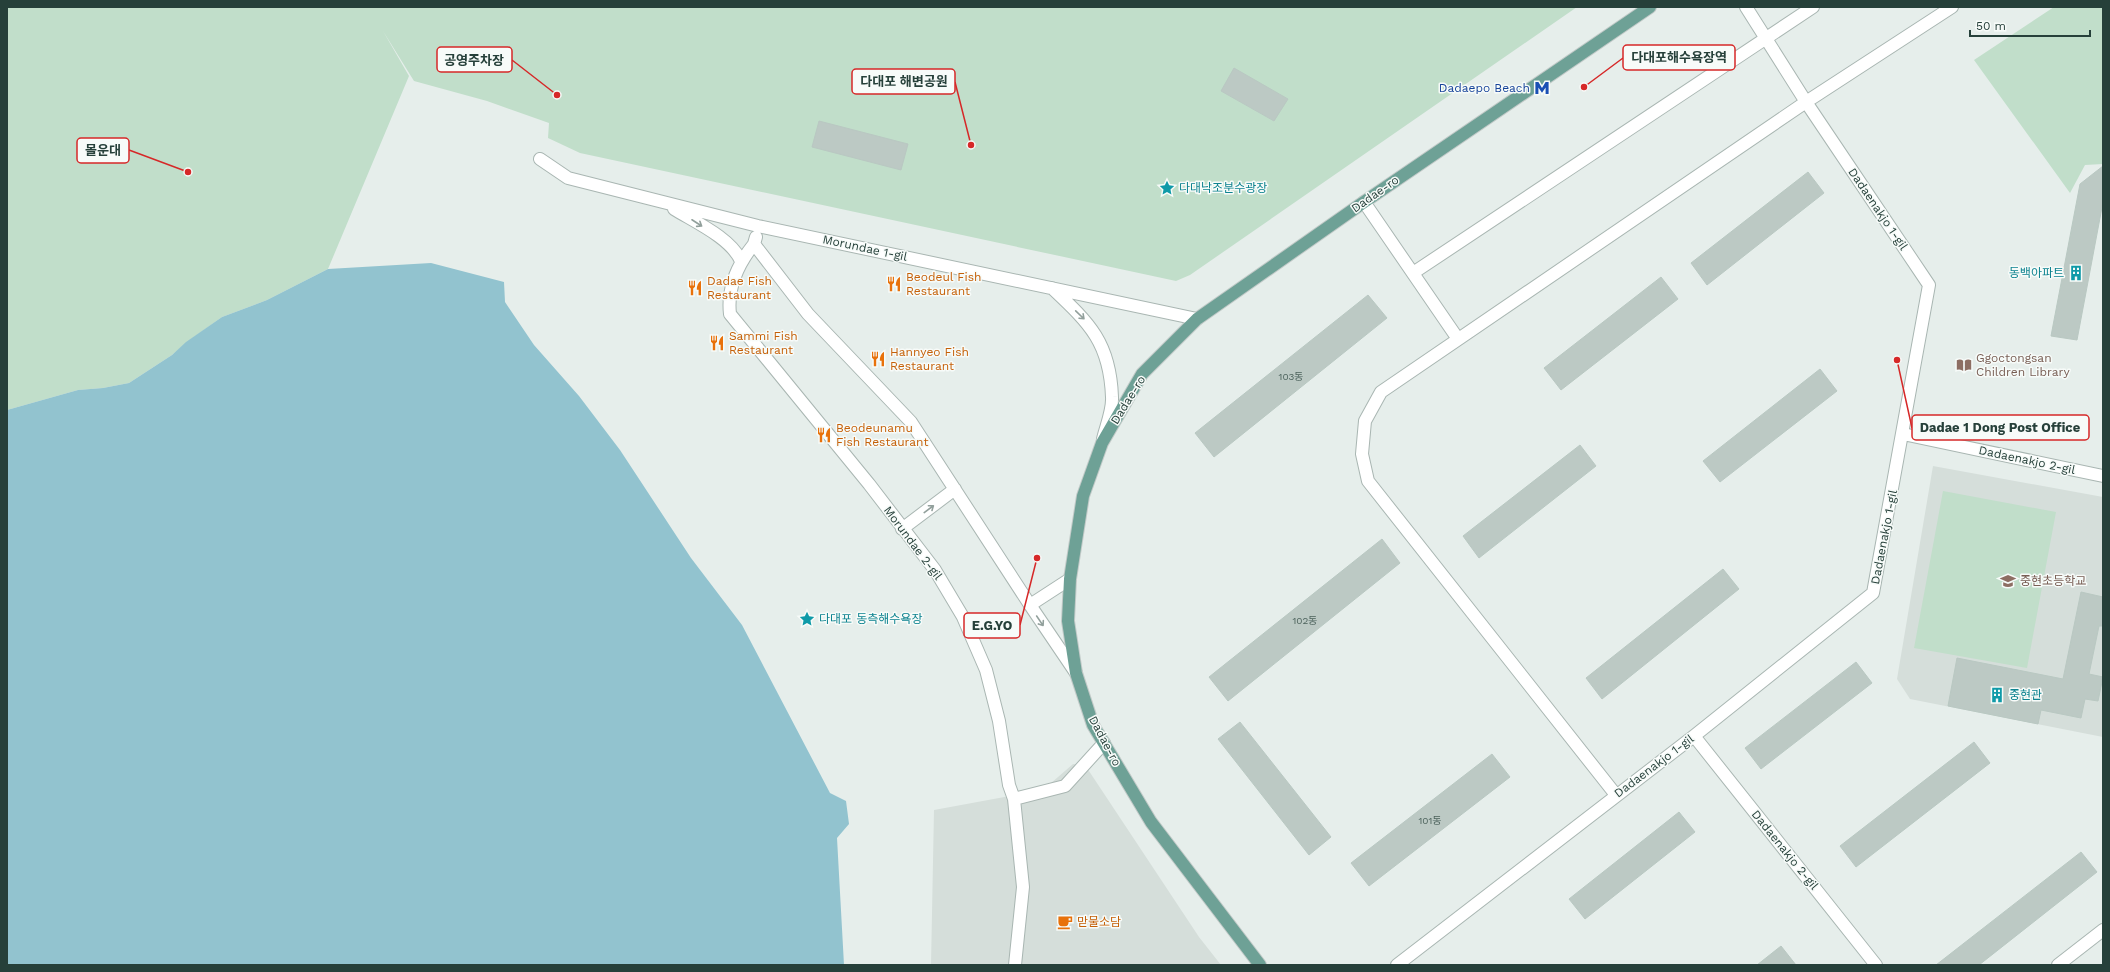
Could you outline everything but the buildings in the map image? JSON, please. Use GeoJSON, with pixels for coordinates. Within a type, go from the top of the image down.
{"type":"FeatureCollection","features":[{"type":"Feature","properties":{"kind":"main road","name":"Dadae-ro"},"geometry":{"type":"LineString","coordinates":[[1260,965],[1151,822],[1093,725],[1076,673],[1068,621],[1070,580],[1083,496],[1102,443],[1142,374],[1197,319],[1364,202],[1650,7]]}},
{"type":"Feature","properties":{"kind":"street","name":"Dadaenakjo 1-gil"},"geometry":{"type":"LineString","coordinates":[[1397,965],[1694,736],[1873,593],[1929,285],[1806,102],[1746,7]]}},
{"type":"Feature","properties":{"kind":"street"},"geometry":{"type":"LineString","coordinates":[[1413,273],[1813,7]]}},
{"type":"Feature","properties":{"kind":"street"},"geometry":{"type":"LineString","coordinates":[[1616,795],[1368,481],[1362,454],[1365,421],[1381,392],[1806,102],[1952,7]]}},
{"type":"Feature","properties":{"kind":"street","name":"Morundae 1-gil"},"geometry":{"type":"LineString","coordinates":[[540,159],[568,178],[758,226],[1197,319]]}},
{"type":"Feature","properties":{"kind":"street"},"geometry":{"type":"LineString","coordinates":[[664,202],[726,242],[736,251],[741,261]]}},
{"type":"Feature","properties":{"kind":"street"},"geometry":{"type":"LineString","coordinates":[[1364,202],[1458,339]]}},
{"type":"Feature","properties":{"kind":"street"},"geometry":{"type":"LineString","coordinates":[[758,226],[754,244],[808,314],[911,422],[1076,673]]}},
{"type":"Feature","properties":{"kind":"street","name":"Morundae 2-gil"},"geometry":{"type":"LineString","coordinates":[[754,244],[741,261],[728,299],[730,314],[869,484],[902,529],[935,570],[963,617],[986,670],[999,721],[1009,785],[1014,799],[1023,887],[1015,965]]}},
{"type":"Feature","properties":{"kind":"street"},"geometry":{"type":"LineString","coordinates":[[1052,288],[1085,320],[1100,339],[1107,361],[1112,398],[1102,443]]}},
{"type":"Feature","properties":{"kind":"street","name":"Dadaenakjo 2-gil"},"geometry":{"type":"LineString","coordinates":[[1903,434],[2103,476]]}},
{"type":"Feature","properties":{"kind":"street"},"geometry":{"type":"LineString","coordinates":[[902,529],[955,489]]}},
{"type":"Feature","properties":{"kind":"street"},"geometry":{"type":"LineString","coordinates":[[1030,605],[1070,580]]}},
{"type":"Feature","properties":{"kind":"street","name":"Dadaenakjo 2-gil"},"geometry":{"type":"LineString","coordinates":[[1694,736],[1876,965]]}},
{"type":"Feature","properties":{"kind":"street"},"geometry":{"type":"LineString","coordinates":[[1014,799],[1065,786],[1104,743]]}},
{"type":"Feature","properties":{"kind":"street"},"geometry":{"type":"LineString","coordinates":[[2058,965],[2103,930]]}},
{"type":"Feature","properties":{"kind":"shaded area","name":"중현초등학교"},"geometry":{"type":"Polygon","coordinates":[[[1933,466],[2103,497],[2103,737],[1910,699],[1897,679],[1933,466]]]}},
{"type":"Feature","properties":{"kind":"shaded area"},"geometry":{"type":"Polygon","coordinates":[[[1073,764],[1085,765],[1199,937],[1221,965],[931,965],[934,810],[1043,790],[1073,764]]]}},
{"type":"Feature","properties":{"kind":"green space"},"geometry":{"type":"Polygon","coordinates":[[[7,7],[1577,7],[1190,275],[1176,281],[580,153],[548,138],[549,123],[487,101],[414,81],[383,31],[409,76],[328,269],[267,300],[222,317],[187,342],[172,355],[129,383],[103,388],[78,390],[7,410],[7,7]]]}},
{"type":"Feature","properties":{"kind":"green space"},"geometry":{"type":"Polygon","coordinates":[[[2054,7],[2103,7],[2103,164],[2085,165],[2070,193],[1974,60],[2054,7]]]}},
{"type":"Feature","properties":{"kind":"green space"},"geometry":{"type":"Polygon","coordinates":[[[1943,491],[2056,512],[2027,668],[1914,648],[1943,491]]]}},
{"type":"Feature","properties":{"kind":"water"},"geometry":{"type":"Polygon","coordinates":[[[431,263],[504,282],[505,302],[534,345],[579,396],[620,450],[691,558],[742,625],[830,793],[846,801],[849,824],[837,838],[844,965],[7,965],[7,410],[78,390],[103,388],[129,383],[172,355],[186,342],[222,317],[267,300],[328,269],[431,263]]]}},
{"type":"Feature","properties":{"kind":"place","name":"다대포해수욕장역"},"geometry":{"type":"Point","coordinates":[1584,87]}},
{"type":"Feature","properties":{"kind":"place","name":"Dadaepo Beach"},"geometry":{"type":"Point","coordinates":[1542,88]}},
{"type":"Feature","properties":{"kind":"place","name":"공영주차장"},"geometry":{"type":"Point","coordinates":[557,95]}},
{"type":"Feature","properties":{"kind":"place","name":"다대포 해변공원"},"geometry":{"type":"Point","coordinates":[971,145]}},
{"type":"Feature","properties":{"kind":"place","name":"몰운대"},"geometry":{"type":"Point","coordinates":[188,172]}},
{"type":"Feature","properties":{"kind":"place","name":"다대낙조분수광장"},"geometry":{"type":"Point","coordinates":[1167,188]}},
{"type":"Feature","properties":{"kind":"place","name":"동백아파트"},"geometry":{"type":"Point","coordinates":[2076,273]}},
{"type":"Feature","properties":{"kind":"place","name":"Beodeul Fish Restaurant"},"geometry":{"type":"Point","coordinates":[894,284]}},
{"type":"Feature","properties":{"kind":"place","name":"Dadae Fish Restaurant"},"geometry":{"type":"Point","coordinates":[695,288]}},
{"type":"Feature","properties":{"kind":"place","name":"Sammi Fish Restaurant"},"geometry":{"type":"Point","coordinates":[717,343]}},
{"type":"Feature","properties":{"kind":"place","name":"Hannyeo Fish Restaurant"},"geometry":{"type":"Point","coordinates":[878,359]}},
{"type":"Feature","properties":{"kind":"place","name":"Dadae 1 Dong Post Office"},"geometry":{"type":"Point","coordinates":[1897,360]}},
{"type":"Feature","properties":{"kind":"place","name":"Ggoctongsan Children Library"},"geometry":{"type":"Point","coordinates":[1964,365]}},
{"type":"Feature","properties":{"kind":"place","name":"Beodeunamu Fish Restaurant"},"geometry":{"type":"Point","coordinates":[824,435]}},
{"type":"Feature","properties":{"kind":"place","name":"E.G.YO"},"geometry":{"type":"Point","coordinates":[1037,558]}},
{"type":"Feature","properties":{"kind":"place","name":"중현초등학교"},"geometry":{"type":"Point","coordinates":[2008,581]}},
{"type":"Feature","properties":{"kind":"place","name":"다대포 동측해수욕장"},"geometry":{"type":"Point","coordinates":[807,619]}},
{"type":"Feature","properties":{"kind":"place","name":"중현관"},"geometry":{"type":"Point","coordinates":[1997,695]}},
{"type":"Feature","properties":{"kind":"place","name":"맏물소담"},"geometry":{"type":"Point","coordinates":[1065,922]}}]}
